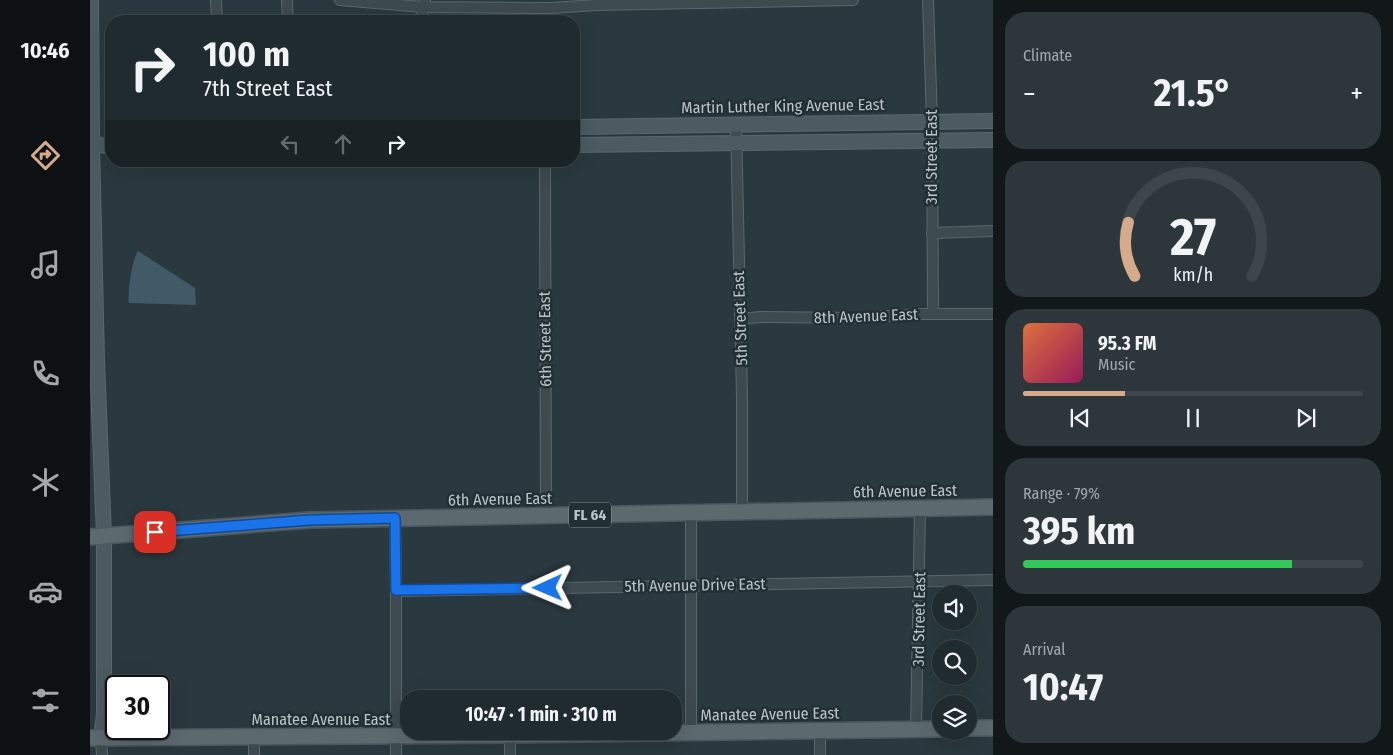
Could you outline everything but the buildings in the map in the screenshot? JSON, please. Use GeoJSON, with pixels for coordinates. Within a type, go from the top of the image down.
{"type":"FeatureCollection","features":[{"type":"Feature","properties":{"kind":"main road","name":"6th Avenue East"},"geometry":{"type":"LineString","coordinates":[[97,536],[310,520],[993,507]]}},
{"type":"Feature","properties":{"kind":"main road"},"geometry":{"type":"LineString","coordinates":[[977,728],[993,728]]}},
{"type":"Feature","properties":{"kind":"main road","name":"Manatee Avenue East"},"geometry":{"type":"LineString","coordinates":[[682,733],[932,729]]}},
{"type":"Feature","properties":{"kind":"main road","name":"Manatee Avenue East"},"geometry":{"type":"LineString","coordinates":[[96,738],[400,736]]}},
{"type":"Feature","properties":{"kind":"street"},"geometry":{"type":"LineString","coordinates":[[91,0],[91,143],[97,536],[104,714],[96,738],[102,755]]}},
{"type":"Feature","properties":{"kind":"street"},"geometry":{"type":"LineString","coordinates":[[216,0],[216,15]]}},
{"type":"Feature","properties":{"kind":"street"},"geometry":{"type":"LineString","coordinates":[[287,0],[288,15]]}},
{"type":"Feature","properties":{"kind":"street"},"geometry":{"type":"LineString","coordinates":[[340,0],[551,8],[596,3],[853,0]]}},
{"type":"Feature","properties":{"kind":"street","name":"3rd Street East"},"geometry":{"type":"LineString","coordinates":[[928,0],[932,122],[933,314]]}},
{"type":"Feature","properties":{"kind":"street","name":"Martin Luther King Avenue East"},"geometry":{"type":"LineString","coordinates":[[580,127],[993,121]]}},
{"type":"Feature","properties":{"kind":"street","name":"5th Street East"},"geometry":{"type":"LineString","coordinates":[[736,124],[742,397],[742,512]]}},
{"type":"Feature","properties":{"kind":"street"},"geometry":{"type":"LineString","coordinates":[[91,143],[105,140]]}},
{"type":"Feature","properties":{"kind":"street"},"geometry":{"type":"LineString","coordinates":[[580,145],[993,140]]}},
{"type":"Feature","properties":{"kind":"street"},"geometry":{"type":"LineString","coordinates":[[91,143],[105,146]]}},
{"type":"Feature","properties":{"kind":"street","name":"6th Street East"},"geometry":{"type":"LineString","coordinates":[[545,167],[546,516]]}},
{"type":"Feature","properties":{"kind":"street"},"geometry":{"type":"LineString","coordinates":[[932,233],[993,232]]}},
{"type":"Feature","properties":{"kind":"street","name":"8th Avenue East"},"geometry":{"type":"LineString","coordinates":[[740,319],[761,317],[851,318],[933,314],[993,314]]}},
{"type":"Feature","properties":{"kind":"street","name":"3rd Street East"},"geometry":{"type":"LineString","coordinates":[[916,729],[920,509]]}},
{"type":"Feature","properties":{"kind":"street"},"geometry":{"type":"LineString","coordinates":[[691,513],[691,733]]}},
{"type":"Feature","properties":{"kind":"street"},"geometry":{"type":"LineString","coordinates":[[395,518],[396,755]]}},
{"type":"Feature","properties":{"kind":"street","name":"5th Avenue Drive East"},"geometry":{"type":"LineString","coordinates":[[396,590],[993,580]]}},
{"type":"Feature","properties":{"kind":"street"},"geometry":{"type":"LineString","coordinates":[[820,730],[820,755]]}},
{"type":"Feature","properties":{"kind":"street"},"geometry":{"type":"LineString","coordinates":[[254,737],[254,755]]}},
{"type":"Feature","properties":{"kind":"street"},"geometry":{"type":"LineString","coordinates":[[510,740],[510,755]]}},
{"type":"Feature","properties":{"kind":"water"},"geometry":{"type":"Polygon","coordinates":[[[138,251],[195,288],[196,305],[129,303],[130,277],[138,251]]]}},
{"type":"Feature","properties":{"kind":"route"},"geometry":{"type":"LineString","coordinates":[[155,532],[310,520],[395,518],[396,590],[548,588]]}}]}
